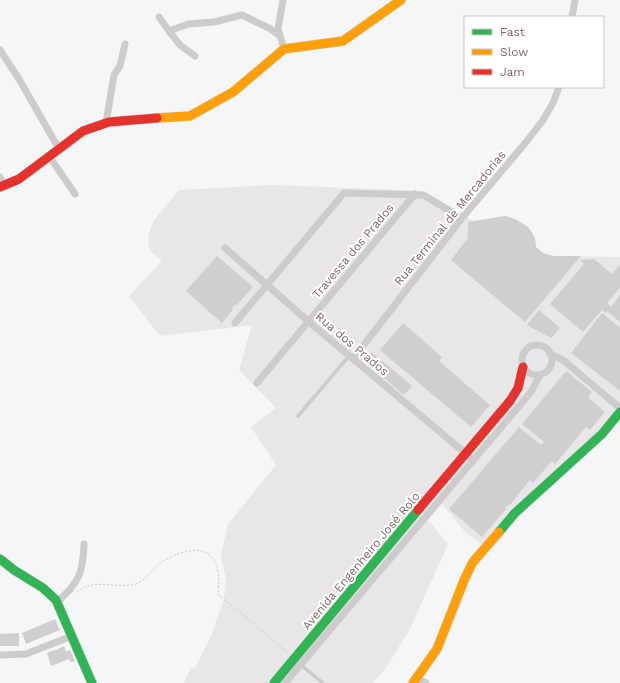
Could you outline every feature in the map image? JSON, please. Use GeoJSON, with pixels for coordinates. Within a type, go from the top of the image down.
{"type":"FeatureCollection","features":[{"type":"Feature","properties":{"kind":"street"},"geometry":{"type":"LineString","coordinates":[[283,0],[278,29],[284,50]]}},
{"type":"Feature","properties":{"kind":"street"},"geometry":{"type":"LineString","coordinates":[[1,183],[19,179],[83,131],[106,123],[190,116],[233,92],[284,50],[343,41],[401,0]]}},
{"type":"Feature","properties":{"kind":"street"},"geometry":{"type":"LineString","coordinates":[[572,16],[575,0]]}},
{"type":"Feature","properties":{"kind":"street"},"geometry":{"type":"LineString","coordinates":[[169,31],[188,24],[214,22],[242,15],[269,28],[280,36]]}},
{"type":"Feature","properties":{"kind":"street"},"geometry":{"type":"LineString","coordinates":[[159,17],[180,45],[195,56]]}},
{"type":"Feature","properties":{"kind":"street"},"geometry":{"type":"LineString","coordinates":[[106,123],[113,79],[120,66],[125,44]]}},
{"type":"Feature","properties":{"kind":"street"},"geometry":{"type":"LineString","coordinates":[[0,50],[19,78],[59,149]]}},
{"type":"Feature","properties":{"kind":"street","name":"Rua Terminal de Mercadorias"},"geometry":{"type":"LineString","coordinates":[[351,358],[462,218],[527,141],[543,120],[553,103],[559,88]]}},
{"type":"Feature","properties":{"kind":"street"},"geometry":{"type":"LineString","coordinates":[[49,156],[75,194]]}},
{"type":"Feature","properties":{"kind":"street"},"geometry":{"type":"LineString","coordinates":[[235,323],[344,193],[423,195],[462,218]]}},
{"type":"Feature","properties":{"kind":"street","name":"Travessa dos Prados"},"geometry":{"type":"LineString","coordinates":[[257,383],[415,194]]}},
{"type":"Feature","properties":{"kind":"street","name":"Rua dos Prados"},"geometry":{"type":"LineString","coordinates":[[225,248],[351,358],[469,457]]}},
{"type":"Feature","properties":{"kind":"street","name":"Avenida Engenheiro José Rolo"},"geometry":{"type":"LineString","coordinates":[[285,683],[298,662],[469,457],[516,394],[523,367],[522,358],[524,353],[530,347],[544,347],[550,354],[563,360],[620,408]]}},
{"type":"Feature","properties":{"kind":"street","name":"Avenida Engenheiro José Rolo"},"geometry":{"type":"LineString","coordinates":[[469,457],[531,392],[540,375],[550,367],[550,354]]}},
{"type":"Feature","properties":{"kind":"street"},"geometry":{"type":"LineString","coordinates":[[523,367],[530,374],[540,375]]}},
{"type":"Feature","properties":{"kind":"street"},"geometry":{"type":"LineString","coordinates":[[426,683],[415,681],[437,649],[465,578],[473,562],[515,513],[602,434],[620,412]]}},
{"type":"Feature","properties":{"kind":"street"},"geometry":{"type":"LineString","coordinates":[[57,602],[71,590],[80,575],[84,544]]}},
{"type":"Feature","properties":{"kind":"street"},"geometry":{"type":"LineString","coordinates":[[0,559],[10,568],[48,591],[57,602],[92,683]]}},
{"type":"Feature","properties":{"kind":"street"},"geometry":{"type":"LineString","coordinates":[[0,655],[26,654],[72,636]]}},
{"type":"Feature","properties":{"kind":"street","name":"Avenida Engenheiro José Rolo"},"geometry":{"type":"LineString","coordinates":[[274,683],[298,662]]}},
{"type":"Feature","properties":{"kind":"lane"},"geometry":{"type":"LineString","coordinates":[[298,416],[351,358]]}},
{"type":"Feature","properties":{"kind":"lane"},"geometry":{"type":"LineString","coordinates":[[298,662],[323,683]]}},
{"type":"Feature","properties":{"kind":"path"},"geometry":{"type":"LineString","coordinates":[[77,592],[87,586],[97,584],[129,585],[140,582],[155,567],[165,560],[188,551],[199,550],[206,552],[211,556],[219,575],[218,594],[298,662]]}},
{"type":"Feature","properties":{"kind":"shaded area"},"geometry":{"type":"Polygon","coordinates":[[[274,185],[425,191],[475,222],[505,216],[523,223],[529,228],[535,238],[536,247],[543,253],[553,256],[620,257],[620,408],[598,433],[482,545],[466,533],[442,504],[428,520],[448,544],[410,629],[385,669],[373,683],[184,683],[190,669],[195,668],[211,636],[224,599],[226,579],[221,556],[228,524],[276,465],[251,427],[276,408],[239,370],[252,325],[160,336],[129,296],[162,261],[152,252],[149,247],[148,240],[150,230],[154,220],[179,190],[274,185]]]}},
{"type":"Feature","properties":{"kind":"shaded area"},"geometry":{"type":"Polygon","coordinates":[[[538,351],[545,354],[548,361],[545,368],[538,371],[531,368],[528,361],[531,354],[538,351]]]}},
{"type":"Feature","properties":{"kind":"building"},"geometry":{"type":"Polygon","coordinates":[[[505,216],[515,219],[529,228],[535,238],[536,247],[543,253],[553,256],[581,256],[525,322],[451,260],[468,238],[468,222],[505,216]]]}},
{"type":"Feature","properties":{"kind":"building"},"geometry":{"type":"Polygon","coordinates":[[[217,256],[253,287],[237,305],[235,304],[222,323],[186,291],[217,256]]]}},
{"type":"Feature","properties":{"kind":"building"},"geometry":{"type":"Polygon","coordinates":[[[594,259],[612,274],[620,265],[620,288],[607,303],[611,307],[620,295],[620,322],[607,311],[605,313],[602,310],[583,332],[550,304],[584,264],[581,260],[594,259]]]}},
{"type":"Feature","properties":{"kind":"building"},"geometry":{"type":"Polygon","coordinates":[[[539,310],[560,328],[551,338],[527,325],[539,310]]]}},
{"type":"Feature","properties":{"kind":"building"},"geometry":{"type":"Polygon","coordinates":[[[602,313],[619,327],[620,325],[620,391],[571,353],[602,313]]]}},
{"type":"Feature","properties":{"kind":"building"},"geometry":{"type":"Polygon","coordinates":[[[403,323],[442,357],[439,361],[490,405],[471,427],[380,350],[403,323]]]}},
{"type":"Feature","properties":{"kind":"building"},"geometry":{"type":"Polygon","coordinates":[[[372,352],[412,386],[404,395],[364,361],[372,352]]]}},
{"type":"Feature","properties":{"kind":"building"},"geometry":{"type":"Polygon","coordinates":[[[566,371],[592,392],[588,397],[605,412],[590,430],[586,427],[555,464],[552,461],[533,483],[530,480],[482,537],[449,509],[519,427],[541,445],[544,442],[522,424],[566,371]]]}},
{"type":"Feature","properties":{"kind":"building"},"geometry":{"type":"Polygon","coordinates":[[[55,619],[60,630],[26,644],[22,633],[55,619]]]}},
{"type":"Feature","properties":{"kind":"building"},"geometry":{"type":"Polygon","coordinates":[[[19,633],[19,646],[0,646],[0,634],[19,633]]]}},
{"type":"Feature","properties":{"kind":"building"},"geometry":{"type":"Polygon","coordinates":[[[64,646],[66,651],[70,650],[75,661],[71,662],[69,659],[51,666],[47,653],[64,646]]]}},
{"type":"Feature","properties":{"kind":"traffic: fast"},"geometry":{"type":"LineString","coordinates":[[499,532],[515,513],[602,434],[620,412]]}},
{"type":"Feature","properties":{"kind":"traffic: fast"},"geometry":{"type":"LineString","coordinates":[[274,683],[418,510]]}},
{"type":"Feature","properties":{"kind":"traffic: fast"},"geometry":{"type":"LineString","coordinates":[[0,559],[14,570],[43,588],[56,600],[92,683]]}},
{"type":"Feature","properties":{"kind":"traffic: slow"},"geometry":{"type":"LineString","coordinates":[[157,118],[190,116],[233,92],[284,49],[343,41],[401,0]]}},
{"type":"Feature","properties":{"kind":"traffic: slow"},"geometry":{"type":"LineString","coordinates":[[413,683],[437,649],[465,578],[473,562],[499,532]]}},
{"type":"Feature","properties":{"kind":"traffic: jam"},"geometry":{"type":"LineString","coordinates":[[0,187],[19,179],[83,131],[109,122],[157,118]]}},
{"type":"Feature","properties":{"kind":"traffic: jam"},"geometry":{"type":"LineString","coordinates":[[418,510],[510,401],[518,388],[523,367]]}}]}
